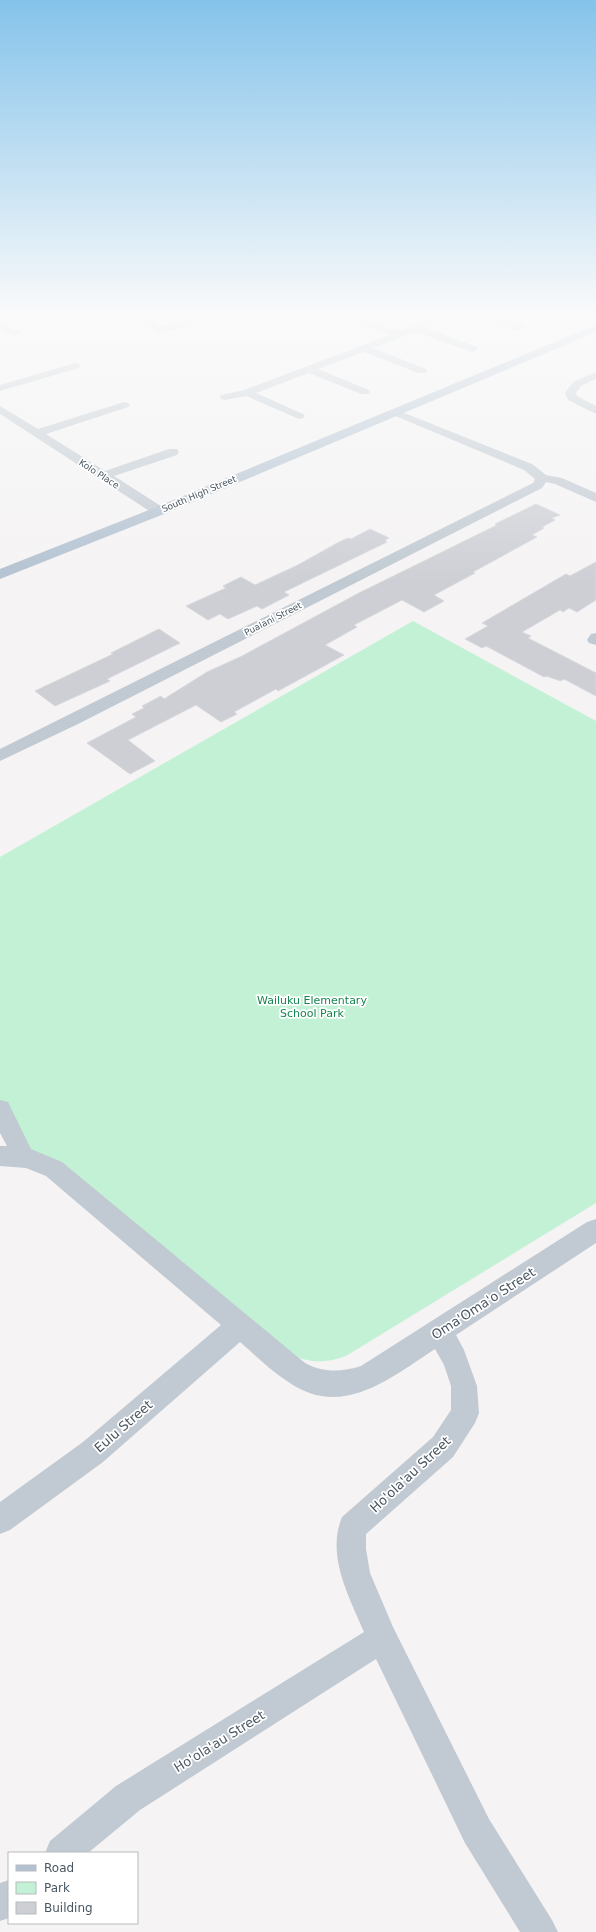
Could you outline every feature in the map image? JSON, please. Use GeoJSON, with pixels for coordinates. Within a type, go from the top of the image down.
{"type":"FeatureCollection","features":[{"type":"Feature","properties":{"kind":"main road","name":"South High Street"},"geometry":{"type":"LineString","coordinates":[[0,574],[420,403]]}},
{"type":"Feature","properties":{"kind":"street"},"geometry":{"type":"LineString","coordinates":[[271,403],[299,416]]}},
{"type":"Feature","properties":{"kind":"street"},"geometry":{"type":"LineString","coordinates":[[582,403],[596,411]]}},
{"type":"Feature","properties":{"kind":"street"},"geometry":{"type":"LineString","coordinates":[[36,434],[124,405]]}},
{"type":"Feature","properties":{"kind":"street","name":"Kolo Place"},"geometry":{"type":"LineString","coordinates":[[0,409],[36,434],[158,511]]}},
{"type":"Feature","properties":{"kind":"street"},"geometry":{"type":"LineString","coordinates":[[397,413],[528,467],[542,478],[558,481],[596,498]]}},
{"type":"Feature","properties":{"kind":"street"},"geometry":{"type":"LineString","coordinates":[[103,476],[173,452]]}},
{"type":"Feature","properties":{"kind":"street","name":"Pualani Street"},"geometry":{"type":"LineString","coordinates":[[0,756],[538,485],[542,478]]}},
{"type":"Feature","properties":{"kind":"street"},"geometry":{"type":"LineString","coordinates":[[596,637],[594,640],[596,641]]}},
{"type":"Feature","properties":{"kind":"street"},"geometry":{"type":"LineString","coordinates":[[0,1109],[12,1156]]}},
{"type":"Feature","properties":{"kind":"street","name":"Oma'Oma'o Street"},"geometry":{"type":"LineString","coordinates":[[12,1156],[46,1164],[61,1174],[296,1372],[309,1379],[324,1384],[340,1385],[355,1382],[370,1376],[596,1230]]}},
{"type":"Feature","properties":{"kind":"street","name":"Eulu Street"},"geometry":{"type":"LineString","coordinates":[[1,1516],[93,1452],[240,1325]]}},
{"type":"Feature","properties":{"kind":"street","name":"Ho'ola'au Street"},"geometry":{"type":"LineString","coordinates":[[439,1331],[455,1360],[464,1386],[465,1413],[443,1446],[352,1527],[350,1549],[355,1574],[382,1638],[477,1831],[540,1932]]}},
{"type":"Feature","properties":{"kind":"street","name":"Ho'ola'au Street"},"geometry":{"type":"LineString","coordinates":[[63,1852],[128,1798],[382,1638]]}},
{"type":"Feature","properties":{"kind":"street"},"geometry":{"type":"LineString","coordinates":[[0,1904],[8,1898]]}},
{"type":"Feature","properties":{"kind":"green space","name":"Wailuku Elementary School Park"},"geometry":{"type":"Polygon","coordinates":[[[413,621],[596,721],[596,1203],[346,1356],[331,1360],[312,1361],[290,1356],[21,1147],[0,1104],[0,857],[413,621]]]}},
{"type":"Feature","properties":{"kind":"building"},"geometry":{"type":"Polygon","coordinates":[[[536,504],[560,515],[552,518],[555,520],[542,527],[544,528],[532,535],[537,537],[434,595],[444,601],[424,612],[402,600],[354,625],[357,627],[325,645],[344,655],[278,691],[276,689],[234,712],[237,714],[221,722],[196,705],[128,740],[155,761],[130,774],[87,743],[136,717],[132,714],[144,708],[142,706],[161,696],[164,699],[207,672],[242,656],[357,594],[497,525],[495,524],[536,504]]]}},
{"type":"Feature","properties":{"kind":"building"},"geometry":{"type":"Polygon","coordinates":[[[370,529],[389,538],[385,540],[387,542],[284,592],[289,595],[262,609],[257,606],[228,619],[220,614],[208,620],[186,606],[226,588],[223,586],[241,577],[255,585],[298,565],[339,542],[348,538],[351,539],[370,529]]]}},
{"type":"Feature","properties":{"kind":"building"},"geometry":{"type":"Polygon","coordinates":[[[596,562],[596,600],[577,612],[569,608],[563,612],[560,610],[522,632],[531,636],[528,638],[596,673],[596,696],[564,679],[561,681],[546,676],[544,677],[486,646],[482,648],[465,639],[488,626],[482,623],[566,574],[570,576],[596,562]]]}},
{"type":"Feature","properties":{"kind":"building"},"geometry":{"type":"Polygon","coordinates":[[[159,629],[180,643],[107,679],[110,681],[55,706],[35,691],[113,654],[111,653],[159,629]]]}}]}
